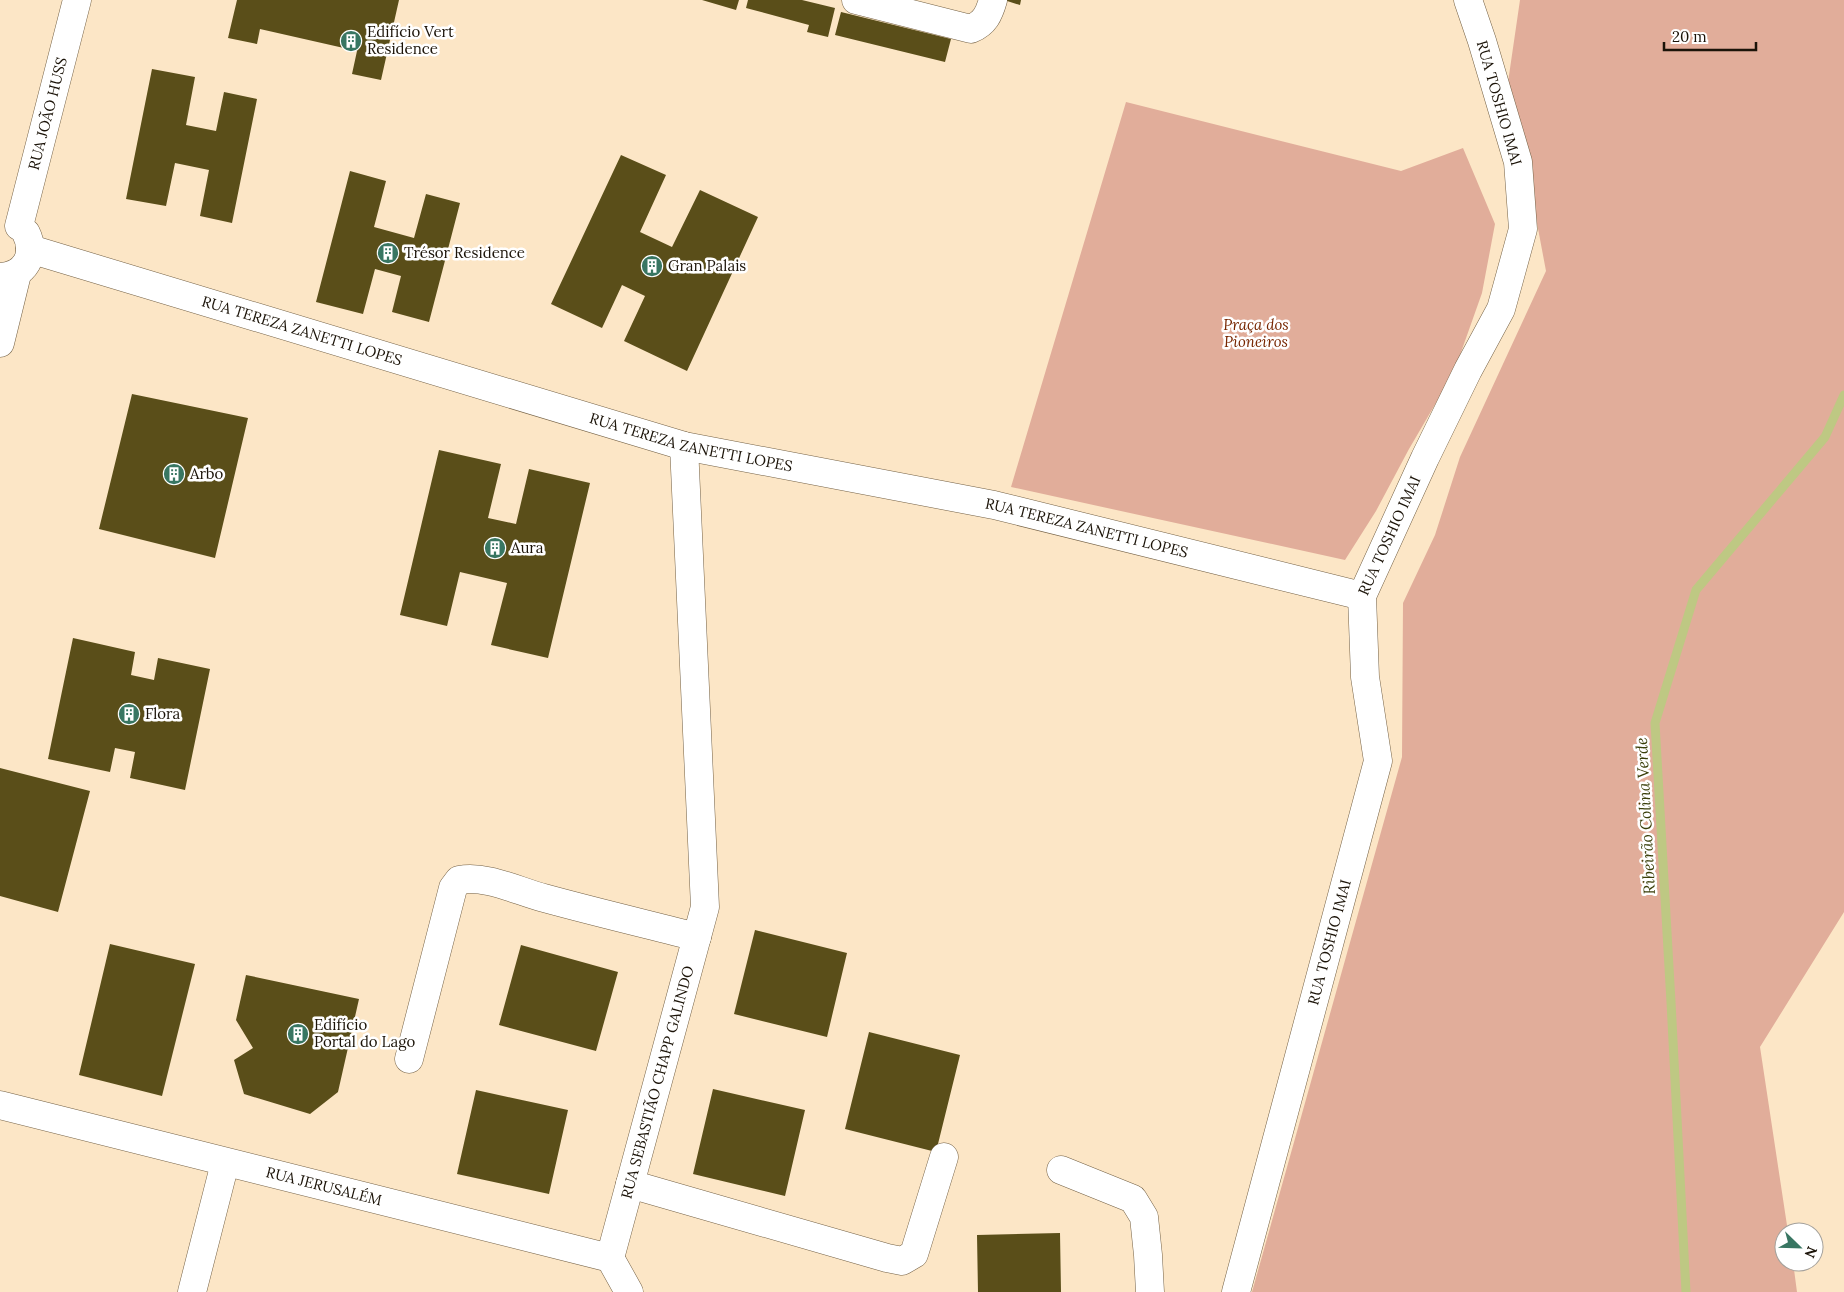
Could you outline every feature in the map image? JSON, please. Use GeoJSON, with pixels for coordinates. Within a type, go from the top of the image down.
{"type":"FeatureCollection","features":[{"type":"Feature","properties":{"kind":"street","name":"RUA JOÃO HUSS"},"geometry":{"type":"LineString","coordinates":[[8,275],[29,259],[16,232],[77,0]]}},
{"type":"Feature","properties":{"kind":"street"},"geometry":{"type":"LineString","coordinates":[[856,0],[971,29],[984,22],[989,14],[993,0]]}},
{"type":"Feature","properties":{"kind":"street","name":"RUA TOSHIO IMAI"},"geometry":{"type":"LineString","coordinates":[[1236,1292],[1378,761],[1365,677],[1362,596],[1429,449],[1468,370],[1502,309],[1524,228],[1518,162],[1468,0]]}},
{"type":"Feature","properties":{"kind":"street","name":"RUA TEREZA ZANETTI LOPES"},"geometry":{"type":"LineString","coordinates":[[16,232],[684,446],[994,505],[1362,596]]}},
{"type":"Feature","properties":{"kind":"street"},"geometry":{"type":"LineString","coordinates":[[0,343],[8,275]]}},
{"type":"Feature","properties":{"kind":"street","name":"RUA SEBASTIÃO CHAPP GALINDO"},"geometry":{"type":"LineString","coordinates":[[610,1258],[705,907],[684,446]]}},
{"type":"Feature","properties":{"kind":"street"},"geometry":{"type":"LineString","coordinates":[[409,1059],[453,888],[459,880],[468,878],[485,881],[697,938]]}},
{"type":"Feature","properties":{"kind":"street","name":"RUA JERUSALÉM"},"geometry":{"type":"LineString","coordinates":[[0,1106],[610,1258]]}},
{"type":"Feature","properties":{"kind":"street"},"geometry":{"type":"LineString","coordinates":[[630,1184],[902,1261],[914,1254],[944,1157]]}},
{"type":"Feature","properties":{"kind":"street"},"geometry":{"type":"LineString","coordinates":[[192,1292],[225,1163]]}},
{"type":"Feature","properties":{"kind":"street"},"geometry":{"type":"LineString","coordinates":[[1061,1170],[1132,1199],[1144,1217],[1150,1292]]}},
{"type":"Feature","properties":{"kind":"street"},"geometry":{"type":"LineString","coordinates":[[610,1258],[629,1292]]}},
{"type":"Feature","properties":{"kind":"green space"},"geometry":{"type":"Polygon","coordinates":[[[1520,0],[1844,0],[1844,912],[1760,1047],[1786,1222],[1774,1222],[1774,1272],[1794,1272],[1797,1292],[1252,1292],[1402,757],[1403,603],[1435,535],[1460,457],[1546,271],[1520,133],[1507,89],[1520,0]]]}},
{"type":"Feature","properties":{"kind":"green space","name":"Praça dos Pioneiros"},"geometry":{"type":"Polygon","coordinates":[[[1126,102],[1401,171],[1463,148],[1495,224],[1482,293],[1454,372],[1409,449],[1376,511],[1345,560],[1011,487],[1126,102]]]}},
{"type":"Feature","properties":{"kind":"building","name":"Edifício Vert Residence"},"geometry":{"type":"Polygon","coordinates":[[[237,0],[399,0],[381,80],[352,74],[357,51],[260,29],[257,44],[228,38],[237,0]]]}},
{"type":"Feature","properties":{"kind":"building"},"geometry":{"type":"Polygon","coordinates":[[[702,0],[739,0],[736,10],[702,0]]]}},
{"type":"Feature","properties":{"kind":"building"},"geometry":{"type":"Polygon","coordinates":[[[748,0],[802,0],[835,8],[828,37],[807,32],[809,25],[746,8],[748,0]]]}},
{"type":"Feature","properties":{"kind":"building"},"geometry":{"type":"Polygon","coordinates":[[[1004,0],[1021,0],[1020,5],[1004,0]]]}},
{"type":"Feature","properties":{"kind":"building"},"geometry":{"type":"Polygon","coordinates":[[[841,12],[951,39],[945,62],[835,35],[841,12]]]}},
{"type":"Feature","properties":{"kind":"building"},"geometry":{"type":"Polygon","coordinates":[[[152,69],[195,77],[186,125],[216,131],[224,92],[257,99],[232,223],[200,216],[209,170],[175,163],[166,206],[126,199],[152,69]]]}},
{"type":"Feature","properties":{"kind":"building","name":"Gran Palais"},"geometry":{"type":"Polygon","coordinates":[[[621,155],[666,175],[640,232],[672,247],[700,190],[758,217],[687,371],[624,341],[645,296],[622,285],[602,328],[551,304],[621,155]]]}},
{"type":"Feature","properties":{"kind":"building","name":"Trésor Residence"},"geometry":{"type":"Polygon","coordinates":[[[350,171],[386,181],[374,227],[414,238],[426,194],[460,203],[429,322],[392,312],[401,276],[375,269],[363,314],[316,302],[350,171]]]}},
{"type":"Feature","properties":{"kind":"building","name":"Arbo"},"geometry":{"type":"Polygon","coordinates":[[[132,394],[248,418],[215,558],[99,529],[132,394]]]}},
{"type":"Feature","properties":{"kind":"building","name":"Aura"},"geometry":{"type":"Polygon","coordinates":[[[439,450],[501,464],[488,518],[516,524],[529,469],[590,483],[548,658],[491,645],[507,583],[460,572],[447,626],[400,615],[439,450]]]}},
{"type":"Feature","properties":{"kind":"building","name":"Flora"},"geometry":{"type":"Polygon","coordinates":[[[73,638],[135,652],[131,675],[154,680],[158,658],[210,669],[185,790],[130,778],[135,752],[115,748],[110,772],[48,759],[73,638]]]}},
{"type":"Feature","properties":{"kind":"building"},"geometry":{"type":"Polygon","coordinates":[[[0,768],[90,791],[58,912],[0,896],[0,768]]]}},
{"type":"Feature","properties":{"kind":"building"},"geometry":{"type":"Polygon","coordinates":[[[755,930],[847,953],[827,1037],[734,1014],[755,930]]]}},
{"type":"Feature","properties":{"kind":"building"},"geometry":{"type":"Polygon","coordinates":[[[110,944],[195,964],[162,1096],[79,1075],[110,944]]]}},
{"type":"Feature","properties":{"kind":"building"},"geometry":{"type":"Polygon","coordinates":[[[521,945],[618,972],[596,1051],[499,1025],[521,945]]]}},
{"type":"Feature","properties":{"kind":"building","name":"Edifício Portal do Lago"},"geometry":{"type":"Polygon","coordinates":[[[246,975],[359,999],[338,1092],[310,1114],[244,1094],[234,1060],[253,1048],[236,1020],[246,975]]]}},
{"type":"Feature","properties":{"kind":"building"},"geometry":{"type":"Polygon","coordinates":[[[869,1032],[960,1055],[936,1152],[845,1129],[869,1032]]]}},
{"type":"Feature","properties":{"kind":"building"},"geometry":{"type":"Polygon","coordinates":[[[713,1089],[805,1110],[785,1196],[693,1174],[713,1089]]]}},
{"type":"Feature","properties":{"kind":"building"},"geometry":{"type":"Polygon","coordinates":[[[476,1090],[568,1110],[549,1194],[457,1174],[476,1090]]]}},
{"type":"Feature","properties":{"kind":"building"},"geometry":{"type":"Polygon","coordinates":[[[1060,1233],[1061,1292],[978,1292],[977,1235],[1060,1233]]]}},
{"type":"Feature","properties":{"kind":"waterway","name":"Ribeirão Colina Verde"},"geometry":{"type":"LineString","coordinates":[[1686,1292],[1655,723],[1696,590],[1825,437],[1844,395]]}},
{"type":"Feature","properties":{"kind":"place","name":"Edifício Vert Residence"},"geometry":{"type":"Point","coordinates":[351,41]}},
{"type":"Feature","properties":{"kind":"place","name":"Trésor Residence"},"geometry":{"type":"Point","coordinates":[388,253]}},
{"type":"Feature","properties":{"kind":"place","name":"Gran Palais"},"geometry":{"type":"Point","coordinates":[652,266]}},
{"type":"Feature","properties":{"kind":"place","name":"Arbo"},"geometry":{"type":"Point","coordinates":[174,474]}},
{"type":"Feature","properties":{"kind":"place","name":"Aura"},"geometry":{"type":"Point","coordinates":[495,548]}},
{"type":"Feature","properties":{"kind":"place","name":"Flora"},"geometry":{"type":"Point","coordinates":[129,714]}},
{"type":"Feature","properties":{"kind":"place","name":"Edifício Portal do Lago"},"geometry":{"type":"Point","coordinates":[298,1034]}}]}
